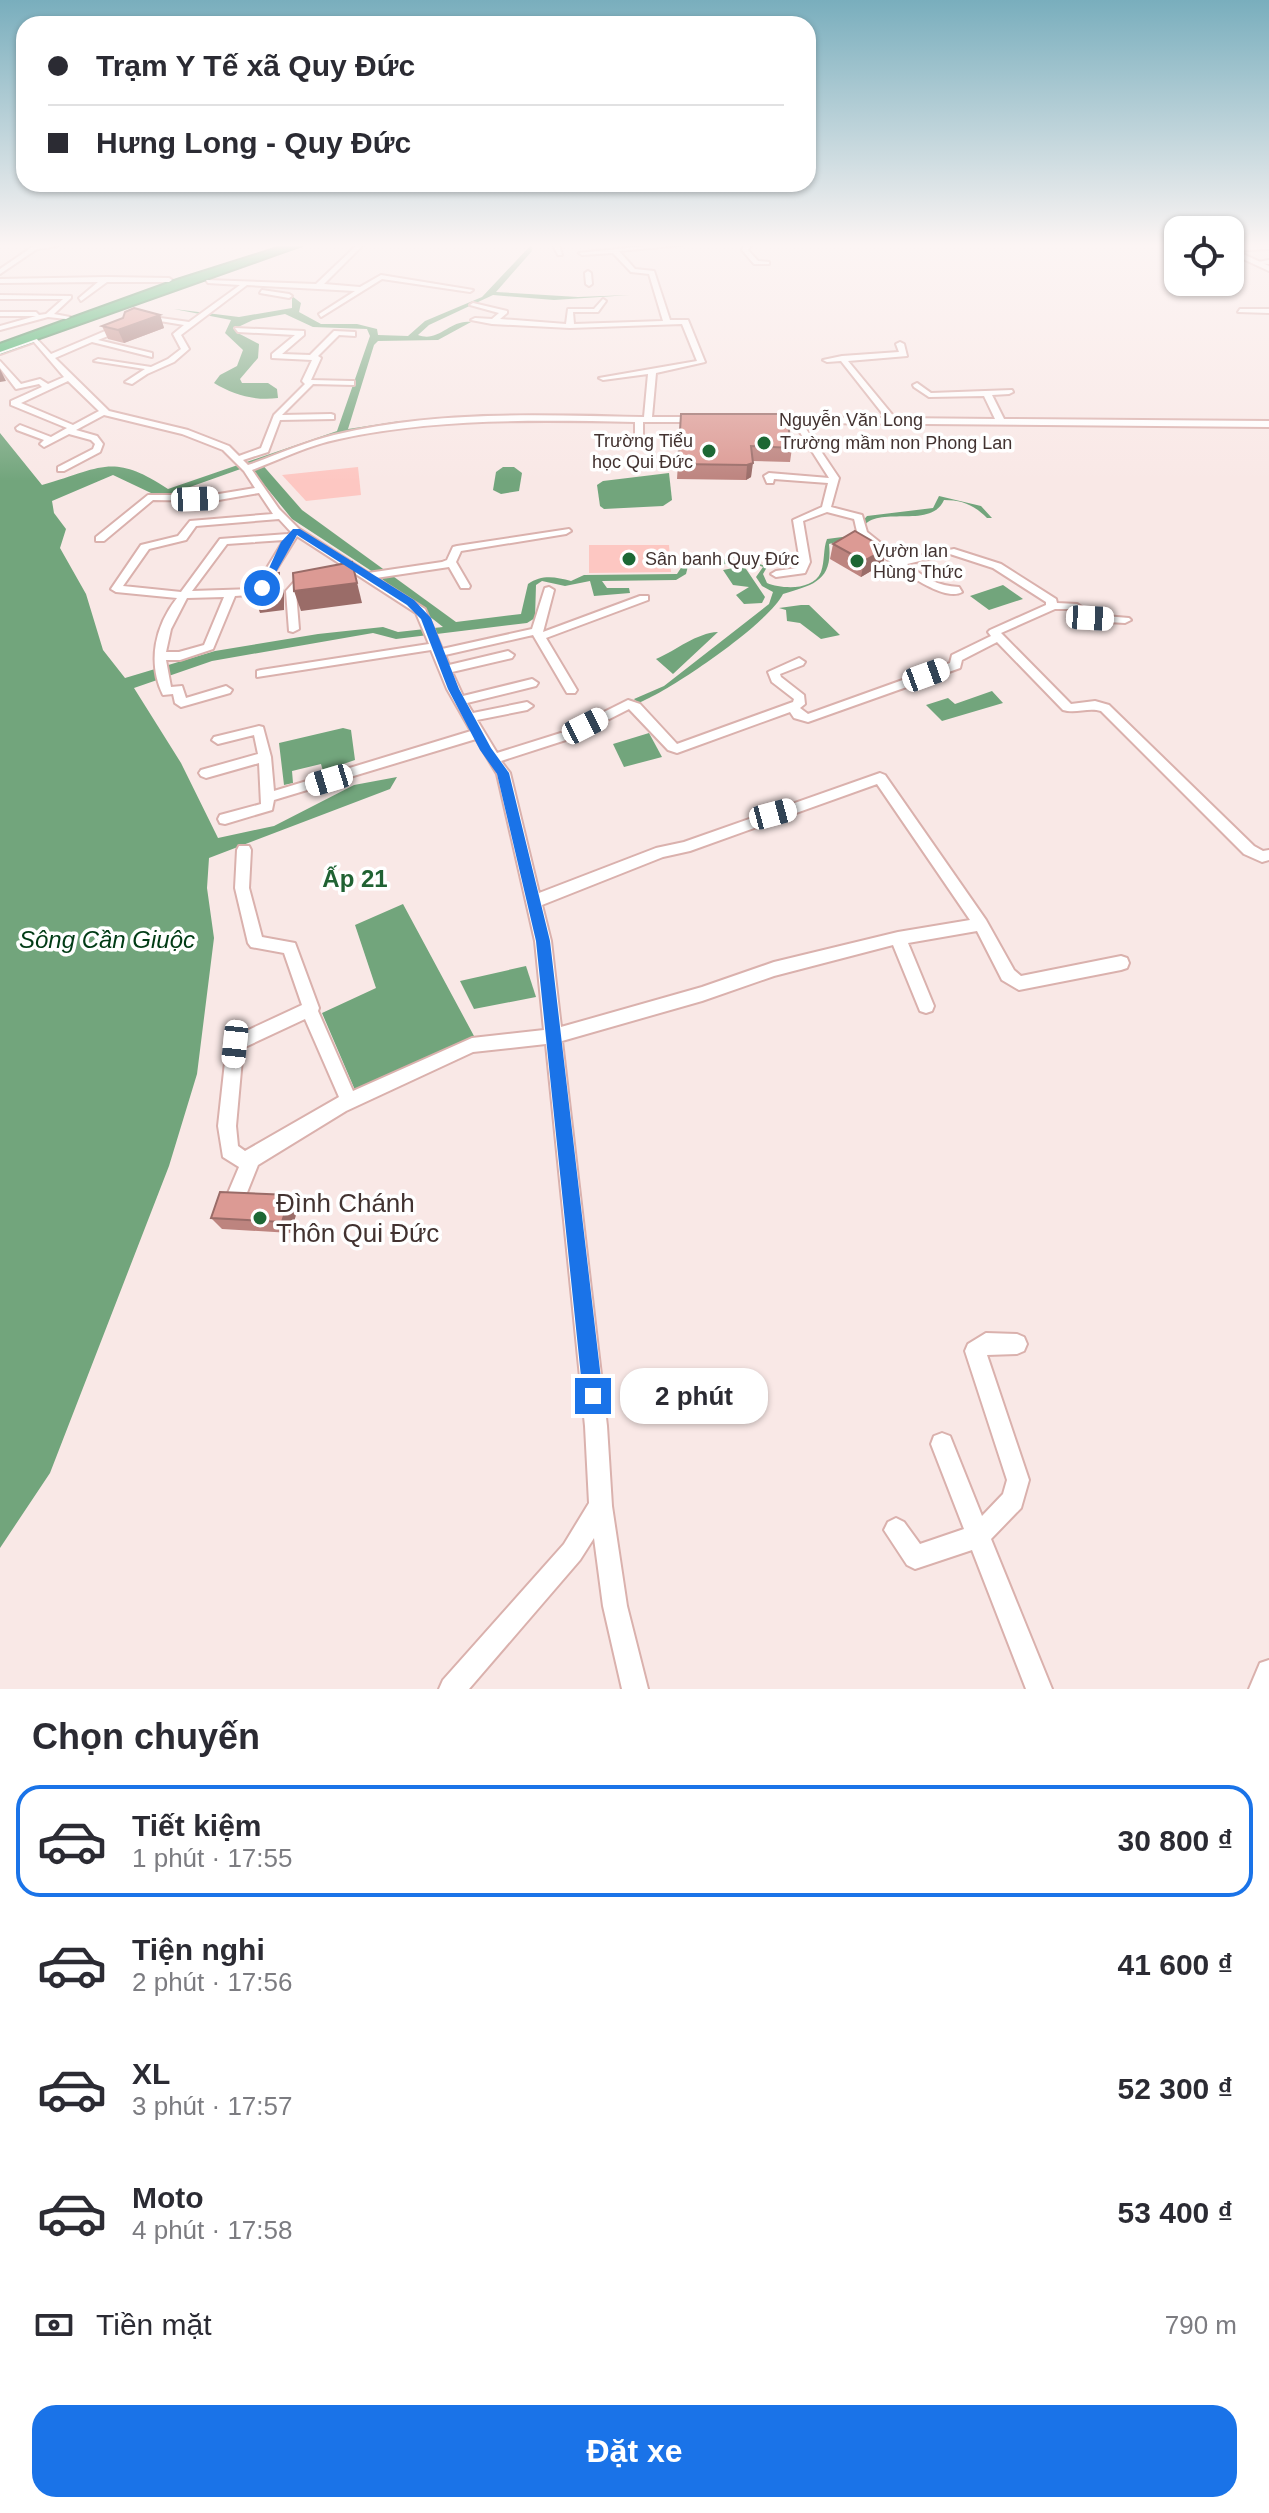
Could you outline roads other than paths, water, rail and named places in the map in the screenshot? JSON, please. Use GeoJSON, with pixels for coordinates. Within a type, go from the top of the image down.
{"type":"FeatureCollection","features":[{"type":"Feature","properties":{"kind":"highway"},"geometry":{"type":"LineString","coordinates":[[0,341],[47,324]]}},
{"type":"Feature","properties":{"kind":"highway"},"geometry":{"type":"LineString","coordinates":[[0,350],[69,324]]}},
{"type":"Feature","properties":{"kind":"street"},"geometry":{"type":"LineString","coordinates":[[98,361],[147,367],[169,365],[184,352],[185,346],[176,338],[189,324]]}},
{"type":"Feature","properties":{"kind":"street"},"geometry":{"type":"LineString","coordinates":[[527,324],[611,324]]}},
{"type":"Feature","properties":{"kind":"street"},"geometry":{"type":"LineString","coordinates":[[626,324],[628,337]]}},
{"type":"Feature","properties":{"kind":"street"},"geometry":{"type":"LineString","coordinates":[[603,378],[701,362],[686,324]]}},
{"type":"Feature","properties":{"kind":"street"},"geometry":{"type":"LineString","coordinates":[[51,357],[124,326]]}},
{"type":"Feature","properties":{"kind":"street"},"geometry":{"type":"LineString","coordinates":[[238,330],[301,333],[275,356],[317,358],[306,381],[351,383]]}},
{"type":"Feature","properties":{"kind":"street"},"geometry":{"type":"LineString","coordinates":[[312,358],[337,333],[352,334]]}},
{"type":"Feature","properties":{"kind":"street"},"geometry":{"type":"LineString","coordinates":[[0,350],[35,339],[105,411],[212,441],[242,465],[293,534],[421,611],[460,701],[503,773],[535,901],[554,1036],[596,1426],[601,1506],[615,1606],[635,1689]]}},
{"type":"Feature","properties":{"kind":"street"},"geometry":{"type":"LineString","coordinates":[[90,340],[149,355]]}},
{"type":"Feature","properties":{"kind":"street"},"geometry":{"type":"LineString","coordinates":[[827,360],[904,354],[900,344]]}},
{"type":"Feature","properties":{"kind":"street"},"geometry":{"type":"LineString","coordinates":[[842,358],[892,420]]}},
{"type":"Feature","properties":{"kind":"street"},"geometry":{"type":"LineString","coordinates":[[0,363],[19,387],[40,381],[47,387]]}},
{"type":"Feature","properties":{"kind":"street"},"geometry":{"type":"LineString","coordinates":[[129,382],[147,367]]}},
{"type":"Feature","properties":{"kind":"street"},"geometry":{"type":"LineString","coordinates":[[639,437],[652,371]]}},
{"type":"Feature","properties":{"kind":"street"},"geometry":{"type":"LineString","coordinates":[[61,469],[99,446],[94,438],[14,403],[69,377]]}},
{"type":"Feature","properties":{"kind":"street"},"geometry":{"type":"LineString","coordinates":[[0,382],[12,379]]}},
{"type":"Feature","properties":{"kind":"street"},"geometry":{"type":"LineString","coordinates":[[242,465],[265,450],[277,418],[310,382]]}},
{"type":"Feature","properties":{"kind":"street"},"geometry":{"type":"LineString","coordinates":[[917,385],[929,395],[1009,392]]}},
{"type":"Feature","properties":{"kind":"street"},"geometry":{"type":"LineString","coordinates":[[987,393],[1000,420]]}},
{"type":"Feature","properties":{"kind":"street"},"geometry":{"type":"LineString","coordinates":[[20,428],[48,442],[105,411]]}},
{"type":"Feature","properties":{"kind":"street"},"geometry":{"type":"LineString","coordinates":[[277,418],[331,417]]}},
{"type":"Feature","properties":{"kind":"street"},"geometry":{"type":"LineString","coordinates":[[242,465],[336,437],[401,426],[516,420],[706,420]]}},
{"type":"Feature","properties":{"kind":"street","name":"Nguyễn Văn Long"},"geometry":{"type":"LineString","coordinates":[[750,420],[1269,424]]}},
{"type":"Feature","properties":{"kind":"street"},"geometry":{"type":"LineString","coordinates":[[797,421],[833,481],[826,509]]}},
{"type":"Feature","properties":{"kind":"street"},"geometry":{"type":"LineString","coordinates":[[770,481],[769,476],[833,481]]}},
{"type":"Feature","properties":{"kind":"street"},"geometry":{"type":"LineString","coordinates":[[100,539],[151,497],[213,498],[260,490]]}},
{"type":"Feature","properties":{"kind":"street"},"geometry":{"type":"LineString","coordinates":[[776,574],[801,571],[805,562],[798,520],[826,509],[857,516],[861,521],[862,533],[936,589],[957,592],[955,589]]}},
{"type":"Feature","properties":{"kind":"street"},"geometry":{"type":"LineString","coordinates":[[281,516],[193,523],[182,538],[145,547],[115,588],[119,591],[184,595],[250,594],[262,588],[293,534]]}},
{"type":"Feature","properties":{"kind":"street"},"geometry":{"type":"LineString","coordinates":[[451,562],[457,549],[566,531]]}},
{"type":"Feature","properties":{"kind":"street"},"geometry":{"type":"LineString","coordinates":[[171,706],[159,656],[164,633],[184,595],[224,541],[293,534]]}},
{"type":"Feature","properties":{"kind":"street"},"geometry":{"type":"LineString","coordinates":[[902,562],[950,551],[975,558],[1026,581],[1052,601],[1052,606]]}},
{"type":"Feature","properties":{"kind":"street"},"geometry":{"type":"LineString","coordinates":[[340,579],[451,562]]}},
{"type":"Feature","properties":{"kind":"street"},"geometry":{"type":"LineString","coordinates":[[451,562],[465,586]]}},
{"type":"Feature","properties":{"kind":"street"},"geometry":{"type":"LineString","coordinates":[[293,629],[293,587],[326,581]]}},
{"type":"Feature","properties":{"kind":"street"},"geometry":{"type":"LineString","coordinates":[[549,590],[538,634],[571,690]]}},
{"type":"Feature","properties":{"kind":"street"},"geometry":{"type":"LineString","coordinates":[[159,656],[180,656],[209,647],[230,595]]}},
{"type":"Feature","properties":{"kind":"street"},"geometry":{"type":"LineString","coordinates":[[261,674],[538,634],[644,598]]}},
{"type":"Feature","properties":{"kind":"street"},"geometry":{"type":"LineString","coordinates":[[1125,620],[1090,618],[1073,606],[1052,606],[996,629],[999,636],[1067,707],[1074,710],[1094,704],[1105,708],[1249,850],[1262,857],[1269,855]]}},
{"type":"Feature","properties":{"kind":"street"},"geometry":{"type":"LineString","coordinates":[[793,707],[798,715],[808,718],[956,665],[956,658],[999,636]]}},
{"type":"Feature","properties":{"kind":"street"},"geometry":{"type":"LineString","coordinates":[[445,670],[508,655]]}},
{"type":"Feature","properties":{"kind":"street"},"geometry":{"type":"LineString","coordinates":[[492,758],[568,735],[628,704],[636,707],[677,749],[799,704],[800,698],[776,679],[774,672],[799,662]]}},
{"type":"Feature","properties":{"kind":"street"},"geometry":{"type":"LineString","coordinates":[[460,701],[532,683]]}},
{"type":"Feature","properties":{"kind":"street"},"geometry":{"type":"LineString","coordinates":[[167,692],[178,689],[181,703],[226,690]]}},
{"type":"Feature","properties":{"kind":"street"},"geometry":{"type":"LineString","coordinates":[[469,718],[527,706]]}},
{"type":"Feature","properties":{"kind":"street"},"geometry":{"type":"LineString","coordinates":[[218,740],[259,730],[265,757],[267,807],[225,819]]}},
{"type":"Feature","properties":{"kind":"street"},"geometry":{"type":"LineString","coordinates":[[268,795],[298,790],[477,734]]}},
{"type":"Feature","properties":{"kind":"street"},"geometry":{"type":"LineString","coordinates":[[206,773],[265,757]]}},
{"type":"Feature","properties":{"kind":"street"},"geometry":{"type":"LineString","coordinates":[[535,901],[661,852],[685,847],[880,778],[981,924],[1008,975],[1019,983],[1121,963]]}},
{"type":"Feature","properties":{"kind":"street"},"geometry":{"type":"LineString","coordinates":[[244,850],[242,888],[256,943],[290,947],[311,1008],[309,1010],[349,1101]]}},
{"type":"Feature","properties":{"kind":"street"},"geometry":{"type":"LineString","coordinates":[[309,1010],[235,1044],[227,1126],[229,1151],[243,1160],[251,1159],[349,1101],[472,1045],[554,1036],[702,994],[774,969],[898,938],[981,924]]}},
{"type":"Feature","properties":{"kind":"street"},"geometry":{"type":"LineString","coordinates":[[898,938],[926,1006]]}},
{"type":"Feature","properties":{"kind":"street"},"geometry":{"type":"LineString","coordinates":[[237,1193],[251,1159]]}},
{"type":"Feature","properties":{"kind":"street"},"geometry":{"type":"LineString","coordinates":[[896,1530],[915,1557],[978,1536],[1013,1500],[1018,1480],[975,1351],[986,1343],[1017,1344]]}},
{"type":"Feature","properties":{"kind":"street"},"geometry":{"type":"LineString","coordinates":[[942,1444],[1039,1689]]}},
{"type":"Feature","properties":{"kind":"street"},"geometry":{"type":"LineString","coordinates":[[452,1689],[572,1552],[601,1506]]}},
{"type":"Feature","properties":{"kind":"street"},"geometry":{"type":"LineString","coordinates":[[1262,1689],[1269,1672]]}},
{"type":"Feature","properties":{"kind":"water","name":"Sông Cần Giuộc"},"geometry":{"type":"Polygon","coordinates":[[[229,324],[245,324],[236,328],[236,332],[259,344],[258,358],[240,379],[242,383],[268,383],[277,389],[278,398],[253,398],[214,383],[220,375],[237,366],[243,350],[225,333],[229,324]]]}},
{"type":"Feature","properties":{"kind":"water","name":"Sông Cần Giuộc"},"geometry":{"type":"Polygon","coordinates":[[[306,324],[357,324],[377,329],[378,335],[408,336],[422,324],[432,324],[418,335],[425,337],[457,324],[468,324],[438,340],[378,341],[374,345],[348,429],[400,421],[598,415],[1269,421],[493,419],[347,433],[260,462],[302,510],[456,622],[521,614],[528,584],[539,579],[571,581],[584,575],[677,574],[688,557],[707,558],[718,563],[735,553],[767,567],[763,574],[767,583],[797,587],[811,583],[821,572],[827,539],[850,536],[867,516],[933,508],[939,496],[981,506],[992,518],[987,518],[967,504],[944,500],[937,510],[926,514],[874,519],[865,525],[861,535],[829,544],[828,566],[819,580],[783,594],[759,622],[717,655],[638,703],[634,699],[664,686],[769,604],[773,592],[762,586],[756,577],[763,567],[735,556],[720,566],[704,561],[689,562],[686,574],[676,580],[602,581],[607,588],[629,588],[630,593],[594,596],[590,581],[565,586],[542,581],[536,585],[535,618],[527,623],[396,639],[373,633],[212,661],[134,688],[181,763],[218,838],[274,826],[354,785],[397,777],[390,789],[209,858],[207,888],[214,938],[197,1074],[169,1166],[50,1473],[0,1548],[0,433],[42,485],[93,469],[119,467],[133,470],[168,489],[337,431],[370,336],[367,329],[313,327],[306,324]],[[249,466],[173,493],[151,493],[113,475],[52,501],[54,513],[66,529],[60,548],[86,594],[103,650],[125,678],[215,651],[318,634],[383,627],[398,632],[443,627],[373,572],[292,519],[249,466]]]}},
{"type":"Feature","properties":{"kind":"water"},"geometry":{"type":"Polygon","coordinates":[[[503,467],[514,467],[522,473],[519,491],[501,494],[493,490],[496,472],[503,467]]]}},
{"type":"Feature","properties":{"kind":"water"},"geometry":{"type":"Polygon","coordinates":[[[669,473],[672,500],[663,506],[604,509],[600,506],[597,485],[603,481],[669,473]]]}},
{"type":"Feature","properties":{"kind":"water"},"geometry":{"type":"Polygon","coordinates":[[[744,566],[765,597],[762,603],[744,604],[736,595],[749,587],[733,585],[723,570],[744,566]]]}},
{"type":"Feature","properties":{"kind":"water"},"geometry":{"type":"Polygon","coordinates":[[[1003,585],[1023,599],[989,610],[970,596],[1003,585]]]}},
{"type":"Feature","properties":{"kind":"water"},"geometry":{"type":"Polygon","coordinates":[[[809,605],[840,635],[821,639],[800,623],[787,621],[786,610],[779,608],[809,605]]]}},
{"type":"Feature","properties":{"kind":"water"},"geometry":{"type":"Polygon","coordinates":[[[718,632],[673,674],[656,659],[694,639],[718,632]]]}},
{"type":"Feature","properties":{"kind":"water"},"geometry":{"type":"Polygon","coordinates":[[[992,691],[1003,703],[942,721],[926,705],[948,698],[955,704],[992,691]]]}},
{"type":"Feature","properties":{"kind":"water"},"geometry":{"type":"Polygon","coordinates":[[[343,728],[351,730],[355,760],[323,771],[321,764],[292,771],[293,783],[284,785],[279,743],[343,728]]]}},
{"type":"Feature","properties":{"kind":"water"},"geometry":{"type":"Polygon","coordinates":[[[649,733],[662,757],[624,767],[613,744],[649,733]]]}},
{"type":"Feature","properties":{"kind":"water"},"geometry":{"type":"Polygon","coordinates":[[[403,904],[474,1036],[355,1090],[322,1013],[376,988],[355,925],[403,904]]]}},
{"type":"Feature","properties":{"kind":"water"},"geometry":{"type":"Polygon","coordinates":[[[526,966],[536,997],[474,1009],[460,981],[526,966]]]}},
{"type":"Feature","properties":{"kind":"place","name":"Trường mầm non Phong Lan"},"geometry":{"type":"Point","coordinates":[764,443]}},
{"type":"Feature","properties":{"kind":"place","name":"Trường Tiểu học Qui Đức"},"geometry":{"type":"Point","coordinates":[709,451]}},
{"type":"Feature","properties":{"kind":"place","name":"Sân banh Quy Đức"},"geometry":{"type":"Point","coordinates":[629,559]}},
{"type":"Feature","properties":{"kind":"place","name":"Vườn lan Hùng Thức"},"geometry":{"type":"Point","coordinates":[857,561]}},
{"type":"Feature","properties":{"kind":"place","name":"Đình Chánh Thôn Qui Đức"},"geometry":{"type":"Point","coordinates":[260,1218]}},
{"type":"Feature","properties":{"kind":"district","name":"Ấp 21"},"geometry":{"type":"Point","coordinates":[355,879]}}]}
